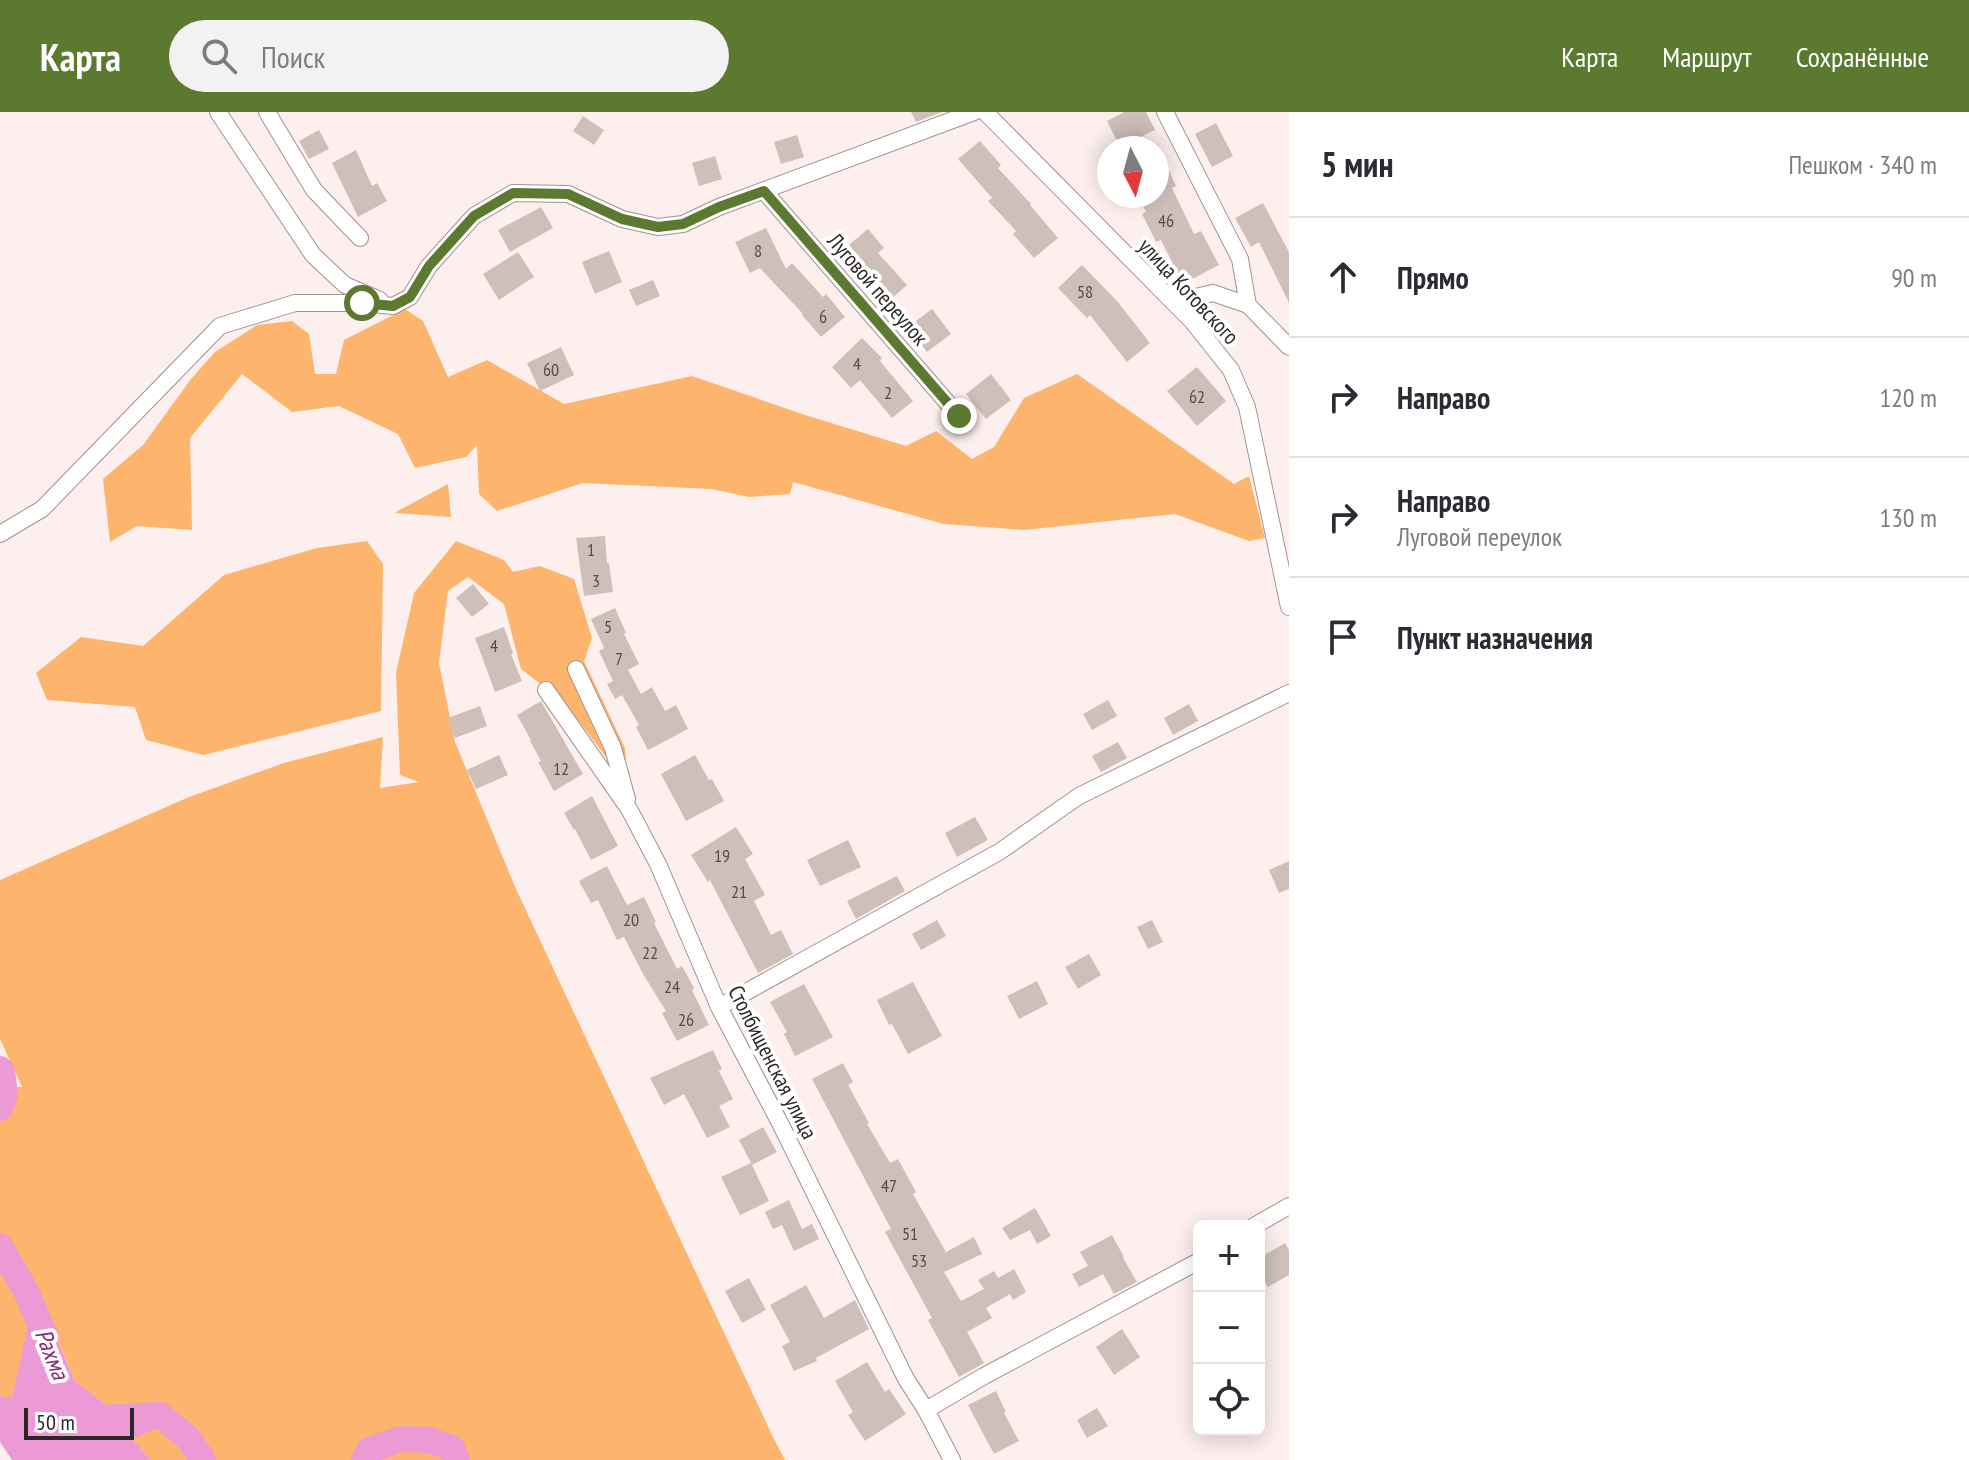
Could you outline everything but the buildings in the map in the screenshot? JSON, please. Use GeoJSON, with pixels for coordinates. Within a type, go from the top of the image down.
{"type":"FeatureCollection","features":[{"type":"Feature","properties":{"kind":"street"},"geometry":{"type":"LineString","coordinates":[[218,112],[313,255],[345,285],[393,306]]}},
{"type":"Feature","properties":{"kind":"street"},"geometry":{"type":"LineString","coordinates":[[267,112],[314,190],[360,238]]}},
{"type":"Feature","properties":{"kind":"street"},"geometry":{"type":"LineString","coordinates":[[0,534],[42,509],[220,326],[295,303],[393,306],[410,297],[429,266],[474,216],[513,193],[568,194],[622,219],[658,227],[683,224],[719,207],[974,112]]}},
{"type":"Feature","properties":{"kind":"street","name":"улица Котовского"},"geometry":{"type":"LineString","coordinates":[[985,112],[1192,321],[1231,370],[1247,407],[1289,607]]}},
{"type":"Feature","properties":{"kind":"street"},"geometry":{"type":"LineString","coordinates":[[1165,112],[1240,259],[1248,305]]}},
{"type":"Feature","properties":{"kind":"street","name":"Луговой переулок"},"geometry":{"type":"LineString","coordinates":[[764,191],[959,416]]}},
{"type":"Feature","properties":{"kind":"street"},"geometry":{"type":"LineString","coordinates":[[1173,302],[1213,293],[1248,305],[1289,347]]}},
{"type":"Feature","properties":{"kind":"street"},"geometry":{"type":"LineString","coordinates":[[576,669],[613,748],[629,809]]}},
{"type":"Feature","properties":{"kind":"street","name":"Столбищенская улица"},"geometry":{"type":"LineString","coordinates":[[546,690],[629,809],[658,864],[719,1007],[906,1379],[952,1460]]}},
{"type":"Feature","properties":{"kind":"street"},"geometry":{"type":"LineString","coordinates":[[719,1007],[999,852],[1079,796],[1289,693]]}},
{"type":"Feature","properties":{"kind":"street"},"geometry":{"type":"LineString","coordinates":[[1264,1220],[1289,1206]]}},
{"type":"Feature","properties":{"kind":"street"},"geometry":{"type":"LineString","coordinates":[[926,1410],[1193,1264]]}},
{"type":"Feature","properties":{"kind":"shaded area"},"geometry":{"type":"Polygon","coordinates":[[[405,309],[423,321],[448,377],[487,360],[564,404],[692,376],[906,446],[936,431],[972,459],[994,447],[1024,398],[1077,374],[1234,484],[1249,476],[1265,538],[1249,541],[1175,514],[1024,530],[944,524],[793,482],[790,494],[749,497],[712,489],[583,483],[497,511],[479,494],[477,445],[466,457],[415,468],[398,434],[339,406],[292,412],[242,374],[190,438],[192,530],[137,526],[110,542],[103,479],[143,445],[191,379],[215,352],[257,325],[292,321],[309,334],[315,374],[336,374],[344,340],[405,309]]]}},
{"type":"Feature","properties":{"kind":"shaded area"},"geometry":{"type":"Polygon","coordinates":[[[448,484],[451,517],[396,513],[396,512],[448,484]]]}},
{"type":"Feature","properties":{"kind":"shaded area"},"geometry":{"type":"Polygon","coordinates":[[[367,541],[383,564],[381,711],[203,755],[146,740],[135,707],[47,700],[36,673],[81,637],[143,646],[224,575],[317,548],[367,541]]]}},
{"type":"Feature","properties":{"kind":"shaded area"},"geometry":{"type":"Polygon","coordinates":[[[456,541],[504,560],[513,572],[540,566],[574,579],[592,638],[584,661],[625,748],[627,785],[566,704],[521,669],[504,604],[468,577],[448,591],[439,663],[455,742],[516,889],[785,1460],[151,1460],[132,1439],[159,1425],[109,1407],[75,1381],[37,1291],[12,1399],[0,1396],[0,1087],[22,1087],[0,1039],[0,880],[189,797],[284,763],[383,737],[380,788],[419,782],[400,775],[396,673],[414,593],[456,541]]]}},
{"type":"Feature","properties":{"kind":"water"},"geometry":{"type":"Polygon","coordinates":[[[36,1290],[75,1381],[109,1407],[161,1426],[132,1439],[151,1460],[12,1460],[0,1442],[0,1396],[12,1398],[36,1290]]]}},
{"type":"Feature","properties":{"kind":"waterway","name":"Рахма"},"geometry":{"type":"LineString","coordinates":[[0,1069],[5,1095],[0,1108]]}},
{"type":"Feature","properties":{"kind":"waterway","name":"Рахма"},"geometry":{"type":"LineString","coordinates":[[0,1246],[27,1293],[46,1338]]}},
{"type":"Feature","properties":{"kind":"waterway","name":"Рахма"},"geometry":{"type":"LineString","coordinates":[[102,1418],[160,1415],[188,1438],[203,1460]]}},
{"type":"Feature","properties":{"kind":"waterway","name":"Рахма"},"geometry":{"type":"LineString","coordinates":[[364,1460],[369,1450],[401,1439],[429,1440],[452,1448],[457,1460]]}},
{"type":"Feature","properties":{"kind":"route"},"geometry":{"type":"LineString","coordinates":[[362,303],[393,306],[410,297],[429,266],[474,216],[513,193],[568,194],[622,219],[658,227],[683,224],[764,191],[959,416]]}}]}
